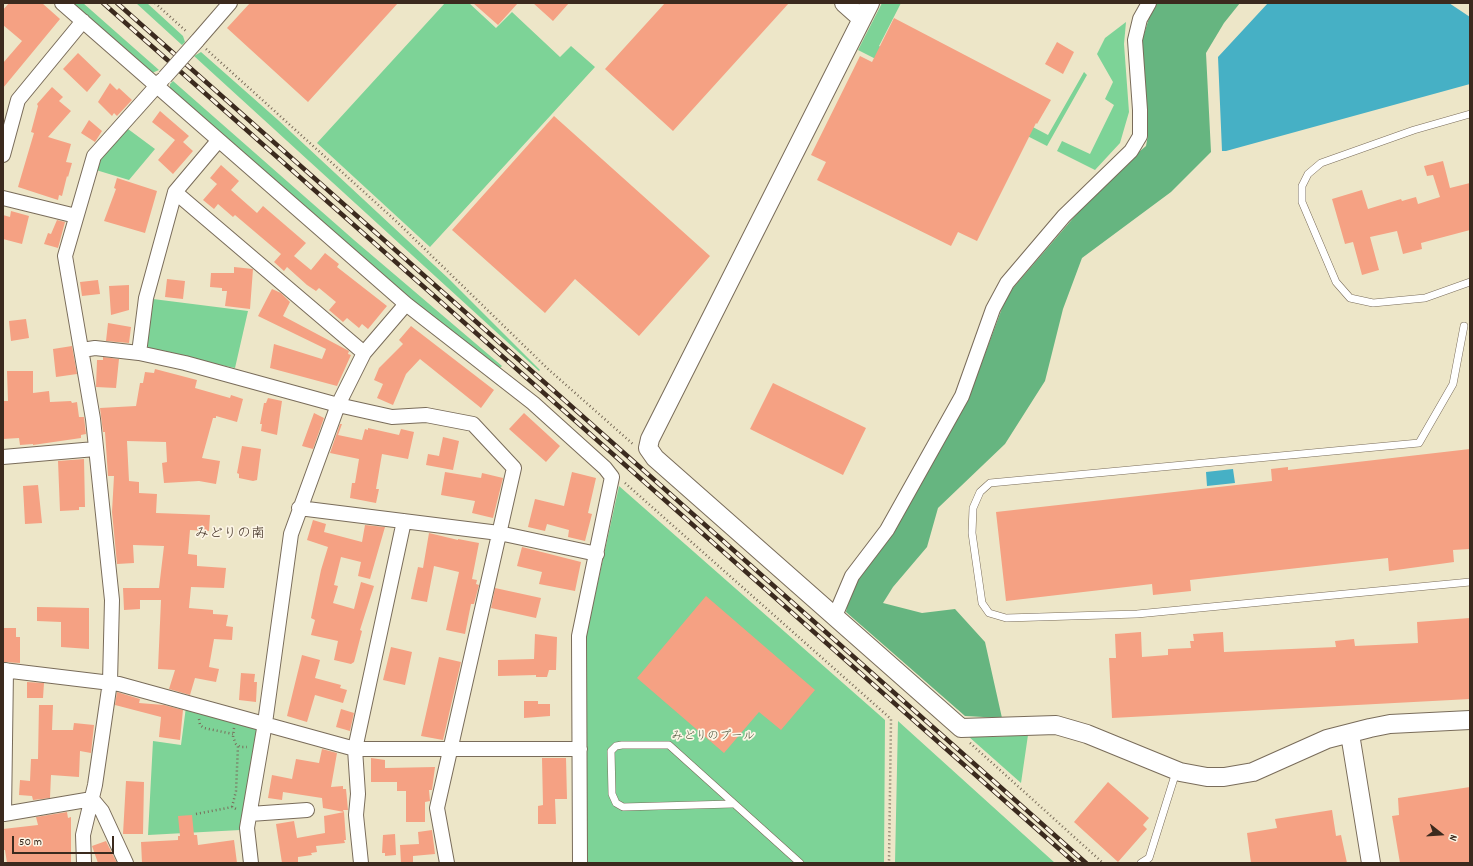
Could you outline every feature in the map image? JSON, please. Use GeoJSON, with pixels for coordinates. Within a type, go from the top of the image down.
{"type":"FeatureCollection","features":[{"type":"Feature","properties":{"kind":"street"},"geometry":{"type":"LineString","coordinates":[[62,3],[83,22],[160,82],[218,141],[406,304],[533,403],[605,468],[612,477],[579,636],[580,863]]}},
{"type":"Feature","properties":{"kind":"street"},"geometry":{"type":"LineString","coordinates":[[84,863],[83,835],[96,785],[110,682],[112,600],[96,449],[82,350],[65,256],[94,156],[230,3]]}},
{"type":"Feature","properties":{"kind":"street"},"geometry":{"type":"LineString","coordinates":[[844,3],[866,11],[650,440],[648,448],[655,458],[961,728],[1056,725],[1088,734],[1177,771],[1207,777],[1224,777],[1253,772],[1328,739],[1390,724],[1470,720]]}},
{"type":"Feature","properties":{"kind":"street"},"geometry":{"type":"LineString","coordinates":[[835,616],[852,576],[887,530],[962,396],[992,308],[1007,283],[1064,216],[1131,152],[1140,136],[1136,40],[1140,19],[1149,3]]}},
{"type":"Feature","properties":{"kind":"street"},"geometry":{"type":"LineString","coordinates":[[3,155],[18,100],[83,22]]}},
{"type":"Feature","properties":{"kind":"street"},"geometry":{"type":"LineString","coordinates":[[139,353],[146,298],[175,192],[218,141]]}},
{"type":"Feature","properties":{"kind":"street"},"geometry":{"type":"LineString","coordinates":[[175,192],[364,353]]}},
{"type":"Feature","properties":{"kind":"street"},"geometry":{"type":"LineString","coordinates":[[3,198],[76,216]]}},
{"type":"Feature","properties":{"kind":"street"},"geometry":{"type":"LineString","coordinates":[[251,863],[247,828],[265,723],[291,534],[338,404],[364,353],[406,304]]}},
{"type":"Feature","properties":{"kind":"street"},"geometry":{"type":"LineString","coordinates":[[82,350],[95,348],[139,353],[186,363],[392,417],[426,415],[473,424],[514,468],[437,808],[447,863]]}},
{"type":"Feature","properties":{"kind":"street"},"geometry":{"type":"LineString","coordinates":[[3,458],[96,449]]}},
{"type":"Feature","properties":{"kind":"street"},"geometry":{"type":"LineString","coordinates":[[300,508],[499,533],[597,554]]}},
{"type":"Feature","properties":{"kind":"street"},"geometry":{"type":"LineString","coordinates":[[361,863],[356,815],[358,794],[354,749],[404,521]]}},
{"type":"Feature","properties":{"kind":"street"},"geometry":{"type":"LineString","coordinates":[[92,799],[4,814],[4,670],[110,682],[265,723],[354,749],[580,749]]}},
{"type":"Feature","properties":{"kind":"street"},"geometry":{"type":"LineString","coordinates":[[1350,734],[1371,863]]}},
{"type":"Feature","properties":{"kind":"street"},"geometry":{"type":"LineString","coordinates":[[92,799],[102,811],[126,863]]}},
{"type":"Feature","properties":{"kind":"street"},"geometry":{"type":"LineString","coordinates":[[250,814],[307,810]]}},
{"type":"Feature","properties":{"kind":"lane"},"geometry":{"type":"LineString","coordinates":[[1470,114],[1414,130],[1321,164],[1308,174],[1302,186],[1302,202],[1336,282],[1350,298],[1373,303],[1425,298],[1470,282]]}},
{"type":"Feature","properties":{"kind":"lane"},"geometry":{"type":"LineString","coordinates":[[1464,326],[1453,384],[1419,443],[990,483],[980,492],[973,508],[972,533],[982,603],[989,613],[1006,618],[1137,614],[1470,582]]}},
{"type":"Feature","properties":{"kind":"lane"},"geometry":{"type":"LineString","coordinates":[[732,804],[623,807],[616,802],[612,794],[611,751],[616,746],[622,745],[669,745],[732,804],[800,863]]}},
{"type":"Feature","properties":{"kind":"lane"},"geometry":{"type":"LineString","coordinates":[[1141,863],[1149,858],[1177,771]]}},
{"type":"Feature","properties":{"kind":"path"},"geometry":{"type":"LineString","coordinates":[[155,3],[396,221],[548,369],[636,447],[648,448]]}},
{"type":"Feature","properties":{"kind":"path"},"geometry":{"type":"LineString","coordinates":[[612,477],[620,480],[891,719],[889,863]]}},
{"type":"Feature","properties":{"kind":"path"},"geometry":{"type":"LineString","coordinates":[[232,807],[236,791],[238,746],[233,737],[236,723],[240,717]]}},
{"type":"Feature","properties":{"kind":"path"},"geometry":{"type":"LineString","coordinates":[[961,728],[963,736],[1103,863]]}},
{"type":"Feature","properties":{"kind":"path"},"geometry":{"type":"LineString","coordinates":[[238,746],[252,747]]}},
{"type":"Feature","properties":{"kind":"path"},"geometry":{"type":"LineString","coordinates":[[196,814],[232,807],[250,814]]}},
{"type":"Feature","properties":{"kind":"green space"},"geometry":{"type":"Polygon","coordinates":[[[72,3],[83,3],[159,70],[152,73],[72,3]]]}},
{"type":"Feature","properties":{"kind":"green space"},"geometry":{"type":"Polygon","coordinates":[[[136,3],[147,3],[183,36],[185,42],[182,45],[136,3]]]}},
{"type":"Feature","properties":{"kind":"green space"},"geometry":{"type":"Polygon","coordinates":[[[445,3],[469,3],[496,28],[512,12],[560,57],[571,46],[595,67],[430,247],[317,143],[445,3]]]}},
{"type":"Feature","properties":{"kind":"green space"},"geometry":{"type":"Polygon","coordinates":[[[882,3],[901,3],[879,46],[1048,135],[1084,72],[1087,75],[1047,146],[858,50],[882,3]]]}},
{"type":"Feature","properties":{"kind":"green space"},"geometry":{"type":"Polygon","coordinates":[[[1157,3],[1240,3],[1224,23],[1206,53],[1211,152],[1171,192],[1082,258],[1063,309],[1045,381],[1005,444],[938,508],[927,547],[893,587],[883,603],[922,613],[955,609],[985,642],[1002,718],[965,716],[846,612],[849,596],[866,566],[891,534],[967,402],[1004,303],[1013,288],[1081,209],[1146,146],[1148,135],[1141,44],[1149,18],[1157,3]]]}},
{"type":"Feature","properties":{"kind":"green space"},"geometry":{"type":"Polygon","coordinates":[[[1126,22],[1124,44],[1129,112],[1120,143],[1095,170],[1057,151],[1062,141],[1090,154],[1114,105],[1105,99],[1113,82],[1097,54],[1105,38],[1126,22]]]}},
{"type":"Feature","properties":{"kind":"green space"},"geometry":{"type":"Polygon","coordinates":[[[201,52],[278,120],[449,279],[540,370],[539,371],[194,56],[201,52]]]}},
{"type":"Feature","properties":{"kind":"green space"},"geometry":{"type":"Polygon","coordinates":[[[173,81],[354,240],[502,366],[499,369],[423,309],[319,220],[170,89],[170,84],[173,81]]]}},
{"type":"Feature","properties":{"kind":"green space"},"geometry":{"type":"Polygon","coordinates":[[[128,129],[155,149],[129,180],[96,170],[99,160],[128,129]]]}},
{"type":"Feature","properties":{"kind":"green space"},"geometry":{"type":"Polygon","coordinates":[[[153,299],[248,311],[235,368],[149,350],[146,344],[153,299]]]}},
{"type":"Feature","properties":{"kind":"green space","name":"みどりのプール"},"geometry":{"type":"Polygon","coordinates":[[[619,486],[885,720],[884,863],[587,863],[587,632],[619,486]]]}},
{"type":"Feature","properties":{"kind":"green space"},"geometry":{"type":"Polygon","coordinates":[[[186,707],[258,730],[240,830],[148,835],[153,741],[181,745],[186,707]]]}},
{"type":"Feature","properties":{"kind":"green space"},"geometry":{"type":"Polygon","coordinates":[[[898,721],[1055,863],[895,863],[898,721]]]}},
{"type":"Feature","properties":{"kind":"green space"},"geometry":{"type":"Polygon","coordinates":[[[1028,735],[1021,783],[968,736],[991,737],[1028,735]]]}},
{"type":"Feature","properties":{"kind":"water"},"geometry":{"type":"Polygon","coordinates":[[[1268,3],[1449,3],[1470,17],[1470,84],[1222,151],[1218,57],[1268,3]]]}},
{"type":"Feature","properties":{"kind":"water"},"geometry":{"type":"Polygon","coordinates":[[[1233,469],[1235,483],[1207,486],[1206,472],[1233,469]]]}},
{"type":"Feature","properties":{"kind":"building"},"geometry":{"type":"Polygon","coordinates":[[[9,3],[42,3],[60,19],[3,88],[3,63],[22,41],[3,25],[3,10],[9,3]]]}},
{"type":"Feature","properties":{"kind":"building"},"geometry":{"type":"Polygon","coordinates":[[[250,3],[398,3],[308,102],[227,28],[250,3]]]}},
{"type":"Feature","properties":{"kind":"building"},"geometry":{"type":"Polygon","coordinates":[[[473,3],[518,3],[498,25],[473,3]]]}},
{"type":"Feature","properties":{"kind":"building"},"geometry":{"type":"Polygon","coordinates":[[[533,3],[569,3],[553,21],[533,3]]]}},
{"type":"Feature","properties":{"kind":"building"},"geometry":{"type":"Polygon","coordinates":[[[665,3],[789,3],[673,131],[605,69],[665,3]]]}},
{"type":"Feature","properties":{"kind":"building"},"geometry":{"type":"Polygon","coordinates":[[[894,18],[1051,100],[1037,124],[1036,123],[977,241],[958,232],[951,246],[817,180],[826,162],[811,155],[860,56],[872,62],[894,18]]]}},
{"type":"Feature","properties":{"kind":"building"},"geometry":{"type":"Polygon","coordinates":[[[1057,42],[1074,52],[1063,74],[1045,64],[1057,42]]]}},
{"type":"Feature","properties":{"kind":"building"},"geometry":{"type":"Polygon","coordinates":[[[78,53],[101,75],[87,92],[63,69],[78,53]]]}},
{"type":"Feature","properties":{"kind":"building"},"geometry":{"type":"Polygon","coordinates":[[[110,83],[117,90],[119,88],[132,100],[117,116],[114,113],[112,116],[98,102],[110,83]]]}},
{"type":"Feature","properties":{"kind":"building"},"geometry":{"type":"Polygon","coordinates":[[[52,87],[63,97],[59,101],[71,111],[48,137],[71,144],[66,162],[72,163],[62,196],[59,195],[58,200],[18,187],[34,133],[31,132],[38,106],[37,104],[52,87]]]}},
{"type":"Feature","properties":{"kind":"building"},"geometry":{"type":"Polygon","coordinates":[[[160,111],[189,136],[183,142],[193,151],[173,174],[158,160],[175,140],[152,122],[160,111]]]}},
{"type":"Feature","properties":{"kind":"building"},"geometry":{"type":"Polygon","coordinates":[[[554,116],[710,256],[639,336],[575,279],[545,313],[452,230],[554,116]]]}},
{"type":"Feature","properties":{"kind":"building"},"geometry":{"type":"Polygon","coordinates":[[[89,120],[102,131],[95,142],[81,133],[89,120]]]}},
{"type":"Feature","properties":{"kind":"building"},"geometry":{"type":"Polygon","coordinates":[[[1443,161],[1450,188],[1470,183],[1470,230],[1421,243],[1422,249],[1403,254],[1397,231],[1370,237],[1379,270],[1362,275],[1353,242],[1345,244],[1332,199],[1362,190],[1368,209],[1401,199],[1402,201],[1416,197],[1418,204],[1440,197],[1433,175],[1427,176],[1424,166],[1443,161]]]}},
{"type":"Feature","properties":{"kind":"building"},"geometry":{"type":"Polygon","coordinates":[[[221,165],[239,181],[231,190],[257,213],[263,206],[306,243],[294,256],[311,270],[325,253],[339,264],[337,267],[387,306],[368,329],[362,324],[359,328],[347,318],[343,322],[329,310],[336,302],[319,288],[316,291],[307,285],[287,267],[284,271],[274,262],[281,254],[235,215],[233,217],[218,204],[214,209],[203,200],[217,184],[210,178],[221,165]]]}},
{"type":"Feature","properties":{"kind":"building"},"geometry":{"type":"Polygon","coordinates":[[[117,178],[157,191],[145,233],[104,221],[116,189],[114,188],[117,178]]]}},
{"type":"Feature","properties":{"kind":"building"},"geometry":{"type":"Polygon","coordinates":[[[11,211],[29,216],[22,244],[3,239],[3,215],[10,217],[11,211]]]}},
{"type":"Feature","properties":{"kind":"building"},"geometry":{"type":"Polygon","coordinates":[[[57,220],[65,222],[58,248],[44,244],[48,233],[51,234],[57,220]]]}},
{"type":"Feature","properties":{"kind":"building"},"geometry":{"type":"Polygon","coordinates":[[[234,267],[253,269],[250,309],[225,306],[227,291],[222,291],[222,288],[210,287],[211,273],[234,273],[234,267]]]}},
{"type":"Feature","properties":{"kind":"building"},"geometry":{"type":"Polygon","coordinates":[[[167,279],[185,281],[183,299],[165,297],[167,279]]]}},
{"type":"Feature","properties":{"kind":"building"},"geometry":{"type":"Polygon","coordinates":[[[98,280],[100,294],[82,296],[80,282],[98,280]]]}},
{"type":"Feature","properties":{"kind":"building"},"geometry":{"type":"Polygon","coordinates":[[[129,285],[129,310],[111,315],[109,286],[129,285]]]}},
{"type":"Feature","properties":{"kind":"building"},"geometry":{"type":"Polygon","coordinates":[[[272,289],[281,293],[290,302],[283,316],[349,351],[348,354],[351,355],[337,386],[270,368],[274,344],[322,359],[326,349],[258,316],[272,289]]]}},
{"type":"Feature","properties":{"kind":"building"},"geometry":{"type":"Polygon","coordinates":[[[26,319],[29,338],[11,341],[9,321],[26,319]]]}},
{"type":"Feature","properties":{"kind":"building"},"geometry":{"type":"Polygon","coordinates":[[[108,323],[131,327],[129,343],[106,341],[108,323]]]}},
{"type":"Feature","properties":{"kind":"building"},"geometry":{"type":"Polygon","coordinates":[[[411,326],[494,390],[481,408],[420,359],[406,374],[393,405],[377,398],[383,384],[374,380],[379,368],[403,344],[399,340],[411,326]]]}},
{"type":"Feature","properties":{"kind":"building"},"geometry":{"type":"Polygon","coordinates":[[[72,346],[77,374],[56,377],[53,349],[72,346]]]}},
{"type":"Feature","properties":{"kind":"building"},"geometry":{"type":"Polygon","coordinates":[[[103,357],[119,359],[116,388],[96,387],[97,360],[103,360],[103,357]]]}},
{"type":"Feature","properties":{"kind":"building"},"geometry":{"type":"Polygon","coordinates":[[[155,369],[197,380],[195,388],[230,398],[231,395],[243,399],[237,422],[216,416],[216,418],[213,418],[202,458],[220,461],[216,484],[199,481],[164,483],[162,463],[167,462],[166,442],[127,441],[129,481],[139,482],[139,493],[157,494],[156,513],[210,515],[209,531],[190,530],[188,554],[197,555],[197,566],[226,568],[224,588],[191,587],[189,608],[213,610],[213,614],[228,615],[226,626],[233,627],[232,640],[214,639],[209,667],[219,669],[216,682],[195,678],[190,695],[169,689],[175,670],[158,669],[161,600],[140,600],[140,609],[124,610],[123,588],[159,588],[164,546],[133,545],[134,563],[117,564],[112,512],[114,476],[108,476],[105,432],[103,432],[100,408],[136,406],[140,383],[143,383],[145,372],[154,373],[155,369]]]}},
{"type":"Feature","properties":{"kind":"building"},"geometry":{"type":"Polygon","coordinates":[[[7,371],[33,371],[33,393],[49,391],[50,402],[77,402],[79,417],[84,417],[86,434],[81,435],[81,438],[33,445],[20,445],[19,438],[3,439],[3,401],[8,401],[7,371]]]}},
{"type":"Feature","properties":{"kind":"building"},"geometry":{"type":"Polygon","coordinates":[[[773,383],[866,428],[843,475],[750,429],[773,383]]]}},
{"type":"Feature","properties":{"kind":"building"},"geometry":{"type":"Polygon","coordinates":[[[268,398],[282,401],[277,435],[261,431],[262,424],[260,424],[264,403],[266,403],[268,398]]]}},
{"type":"Feature","properties":{"kind":"building"},"geometry":{"type":"Polygon","coordinates":[[[314,413],[324,418],[313,449],[302,446],[314,413]]]}},
{"type":"Feature","properties":{"kind":"building"},"geometry":{"type":"Polygon","coordinates":[[[524,413],[560,446],[546,462],[509,429],[524,413]]]}},
{"type":"Feature","properties":{"kind":"building"},"geometry":{"type":"Polygon","coordinates":[[[340,424],[342,424],[338,435],[362,440],[365,429],[368,430],[368,428],[399,435],[401,429],[414,432],[408,459],[382,454],[376,489],[379,489],[376,503],[350,498],[352,483],[355,483],[359,459],[330,453],[340,424]]]}},
{"type":"Feature","properties":{"kind":"building"},"geometry":{"type":"Polygon","coordinates":[[[443,437],[459,441],[453,470],[426,465],[428,454],[439,456],[443,437]]]}},
{"type":"Feature","properties":{"kind":"building"},"geometry":{"type":"Polygon","coordinates":[[[242,446],[261,449],[257,480],[253,481],[239,478],[239,474],[237,473],[242,446]]]}},
{"type":"Feature","properties":{"kind":"building"},"geometry":{"type":"Polygon","coordinates":[[[1470,449],[1470,549],[1453,550],[1454,562],[1389,571],[1388,558],[1190,580],[1191,591],[1153,595],[1152,584],[1006,601],[996,512],[1272,481],[1271,469],[1288,467],[1288,470],[1470,449]]]}},
{"type":"Feature","properties":{"kind":"building"},"geometry":{"type":"Polygon","coordinates":[[[84,459],[85,507],[79,507],[79,510],[60,511],[58,461],[84,459]]]}},
{"type":"Feature","properties":{"kind":"building"},"geometry":{"type":"Polygon","coordinates":[[[445,472],[481,478],[482,473],[503,478],[493,518],[472,513],[475,501],[441,495],[445,472]]]}},
{"type":"Feature","properties":{"kind":"building"},"geometry":{"type":"Polygon","coordinates":[[[572,472],[596,478],[588,513],[592,514],[585,541],[568,537],[569,530],[547,524],[545,531],[528,527],[535,499],[564,506],[572,472]]]}},
{"type":"Feature","properties":{"kind":"building"},"geometry":{"type":"Polygon","coordinates":[[[38,485],[42,523],[25,524],[23,486],[38,485]]]}},
{"type":"Feature","properties":{"kind":"building"},"geometry":{"type":"Polygon","coordinates":[[[313,520],[326,524],[324,532],[362,542],[365,525],[385,527],[370,579],[358,576],[361,562],[341,557],[334,585],[338,586],[333,603],[354,609],[361,582],[374,586],[360,630],[362,631],[354,662],[351,664],[334,660],[338,641],[311,635],[315,620],[311,618],[321,570],[328,547],[307,540],[313,520]]]}},
{"type":"Feature","properties":{"kind":"building"},"geometry":{"type":"Polygon","coordinates":[[[429,533],[479,543],[472,579],[477,580],[476,584],[479,585],[474,604],[471,604],[465,634],[446,630],[459,572],[434,566],[427,602],[411,599],[418,567],[423,568],[429,533]]]}},
{"type":"Feature","properties":{"kind":"building"},"geometry":{"type":"Polygon","coordinates":[[[522,547],[581,562],[575,591],[539,584],[542,572],[517,566],[522,547]]]}},
{"type":"Feature","properties":{"kind":"building"},"geometry":{"type":"Polygon","coordinates":[[[495,588],[541,598],[536,618],[491,608],[495,588]]]}},
{"type":"Feature","properties":{"kind":"building"},"geometry":{"type":"Polygon","coordinates":[[[706,596],[815,690],[781,730],[759,712],[724,753],[637,678],[706,596]]]}},
{"type":"Feature","properties":{"kind":"building"},"geometry":{"type":"Polygon","coordinates":[[[37,607],[89,608],[89,649],[61,647],[61,622],[37,621],[37,607]]]}},
{"type":"Feature","properties":{"kind":"building"},"geometry":{"type":"Polygon","coordinates":[[[1470,618],[1470,699],[1112,718],[1109,658],[1116,658],[1115,634],[1141,632],[1142,657],[1168,655],[1168,649],[1191,648],[1190,641],[1194,641],[1193,634],[1223,632],[1224,652],[1336,647],[1335,641],[1354,639],[1355,646],[1418,643],[1417,622],[1470,618]]]}},
{"type":"Feature","properties":{"kind":"building"},"geometry":{"type":"Polygon","coordinates":[[[3,628],[16,628],[16,637],[20,637],[20,663],[3,662],[3,628]]]}},
{"type":"Feature","properties":{"kind":"building"},"geometry":{"type":"Polygon","coordinates":[[[535,634],[557,637],[556,670],[549,670],[547,677],[536,677],[536,675],[498,676],[498,660],[534,659],[535,634]]]}},
{"type":"Feature","properties":{"kind":"building"},"geometry":{"type":"Polygon","coordinates":[[[391,647],[412,652],[405,685],[383,680],[391,647]]]}},
{"type":"Feature","properties":{"kind":"building"},"geometry":{"type":"Polygon","coordinates":[[[302,655],[320,660],[315,678],[341,685],[340,688],[347,690],[343,703],[315,695],[307,722],[287,716],[302,655]]]}},
{"type":"Feature","properties":{"kind":"building"},"geometry":{"type":"Polygon","coordinates":[[[439,657],[461,662],[443,740],[421,736],[439,657]]]}},
{"type":"Feature","properties":{"kind":"building"},"geometry":{"type":"Polygon","coordinates":[[[241,673],[255,674],[254,682],[257,682],[256,702],[239,700],[241,673]]]}},
{"type":"Feature","properties":{"kind":"building"},"geometry":{"type":"Polygon","coordinates":[[[27,682],[44,683],[43,698],[27,698],[27,682]]]}},
{"type":"Feature","properties":{"kind":"building"},"geometry":{"type":"Polygon","coordinates":[[[117,692],[140,699],[139,703],[164,705],[183,710],[180,740],[159,737],[161,717],[115,705],[117,692]]]}},
{"type":"Feature","properties":{"kind":"building"},"geometry":{"type":"Polygon","coordinates":[[[524,701],[538,701],[538,704],[550,704],[550,716],[524,718],[524,701]]]}},
{"type":"Feature","properties":{"kind":"building"},"geometry":{"type":"Polygon","coordinates":[[[39,705],[53,705],[52,730],[73,730],[74,723],[94,725],[91,753],[80,751],[79,777],[51,775],[50,798],[33,800],[32,796],[19,795],[20,780],[30,781],[31,759],[38,759],[39,705]]]}},
{"type":"Feature","properties":{"kind":"building"},"geometry":{"type":"Polygon","coordinates":[[[341,709],[354,713],[350,731],[336,727],[341,709]]]}},
{"type":"Feature","properties":{"kind":"building"},"geometry":{"type":"Polygon","coordinates":[[[322,749],[337,753],[331,787],[343,786],[343,789],[346,789],[348,810],[343,810],[344,812],[323,808],[322,798],[283,792],[282,800],[268,798],[272,775],[292,779],[296,759],[319,763],[322,749]]]}},
{"type":"Feature","properties":{"kind":"building"},"geometry":{"type":"Polygon","coordinates":[[[371,758],[385,760],[385,768],[435,767],[432,790],[429,790],[430,801],[425,802],[425,822],[406,822],[406,791],[397,791],[397,782],[371,782],[371,758]]]}},
{"type":"Feature","properties":{"kind":"building"},"geometry":{"type":"Polygon","coordinates":[[[542,758],[566,758],[567,799],[555,799],[556,824],[538,824],[538,806],[543,805],[542,758]]]}},
{"type":"Feature","properties":{"kind":"building"},"geometry":{"type":"Polygon","coordinates":[[[126,781],[144,782],[143,834],[123,834],[126,781]]]}},
{"type":"Feature","properties":{"kind":"building"},"geometry":{"type":"Polygon","coordinates":[[[1108,782],[1149,818],[1143,825],[1147,829],[1118,862],[1074,822],[1108,782]]]}},
{"type":"Feature","properties":{"kind":"building"},"geometry":{"type":"Polygon","coordinates":[[[1470,787],[1470,863],[1400,863],[1392,816],[1399,815],[1398,798],[1470,787]]]}},
{"type":"Feature","properties":{"kind":"building"},"geometry":{"type":"Polygon","coordinates":[[[1332,810],[1336,836],[1341,835],[1347,863],[1251,863],[1247,833],[1277,828],[1275,819],[1332,810]]]}},
{"type":"Feature","properties":{"kind":"building"},"geometry":{"type":"Polygon","coordinates":[[[67,812],[68,818],[71,817],[71,863],[7,863],[5,850],[3,850],[3,829],[38,825],[36,817],[67,812]]]}},
{"type":"Feature","properties":{"kind":"building"},"geometry":{"type":"Polygon","coordinates":[[[344,812],[345,843],[316,846],[317,852],[311,853],[312,855],[298,857],[298,863],[282,863],[276,824],[294,821],[297,838],[325,833],[324,816],[344,812]]]}},
{"type":"Feature","properties":{"kind":"building"},"geometry":{"type":"Polygon","coordinates":[[[192,815],[194,835],[197,835],[198,845],[234,840],[237,863],[142,863],[141,842],[178,840],[178,836],[180,836],[178,816],[192,815]]]}},
{"type":"Feature","properties":{"kind":"building"},"geometry":{"type":"Polygon","coordinates":[[[432,830],[435,854],[413,856],[413,862],[401,863],[400,845],[419,844],[418,832],[432,830]]]}},
{"type":"Feature","properties":{"kind":"building"},"geometry":{"type":"Polygon","coordinates":[[[395,834],[396,855],[385,856],[385,853],[382,853],[383,835],[395,834]]]}},
{"type":"Feature","properties":{"kind":"building"},"geometry":{"type":"Polygon","coordinates":[[[106,841],[117,863],[98,863],[92,846],[106,841]]]}},
{"type":"Feature","properties":{"kind":"railway"},"geometry":{"type":"LineString","coordinates":[[103,3],[1075,863]]}},
{"type":"Feature","properties":{"kind":"railway"},"geometry":{"type":"LineString","coordinates":[[117,3],[1086,863]]}},
{"type":"Feature","properties":{"kind":"district","name":"みどりの南"},"geometry":{"type":"Point","coordinates":[230,535]}}]}
